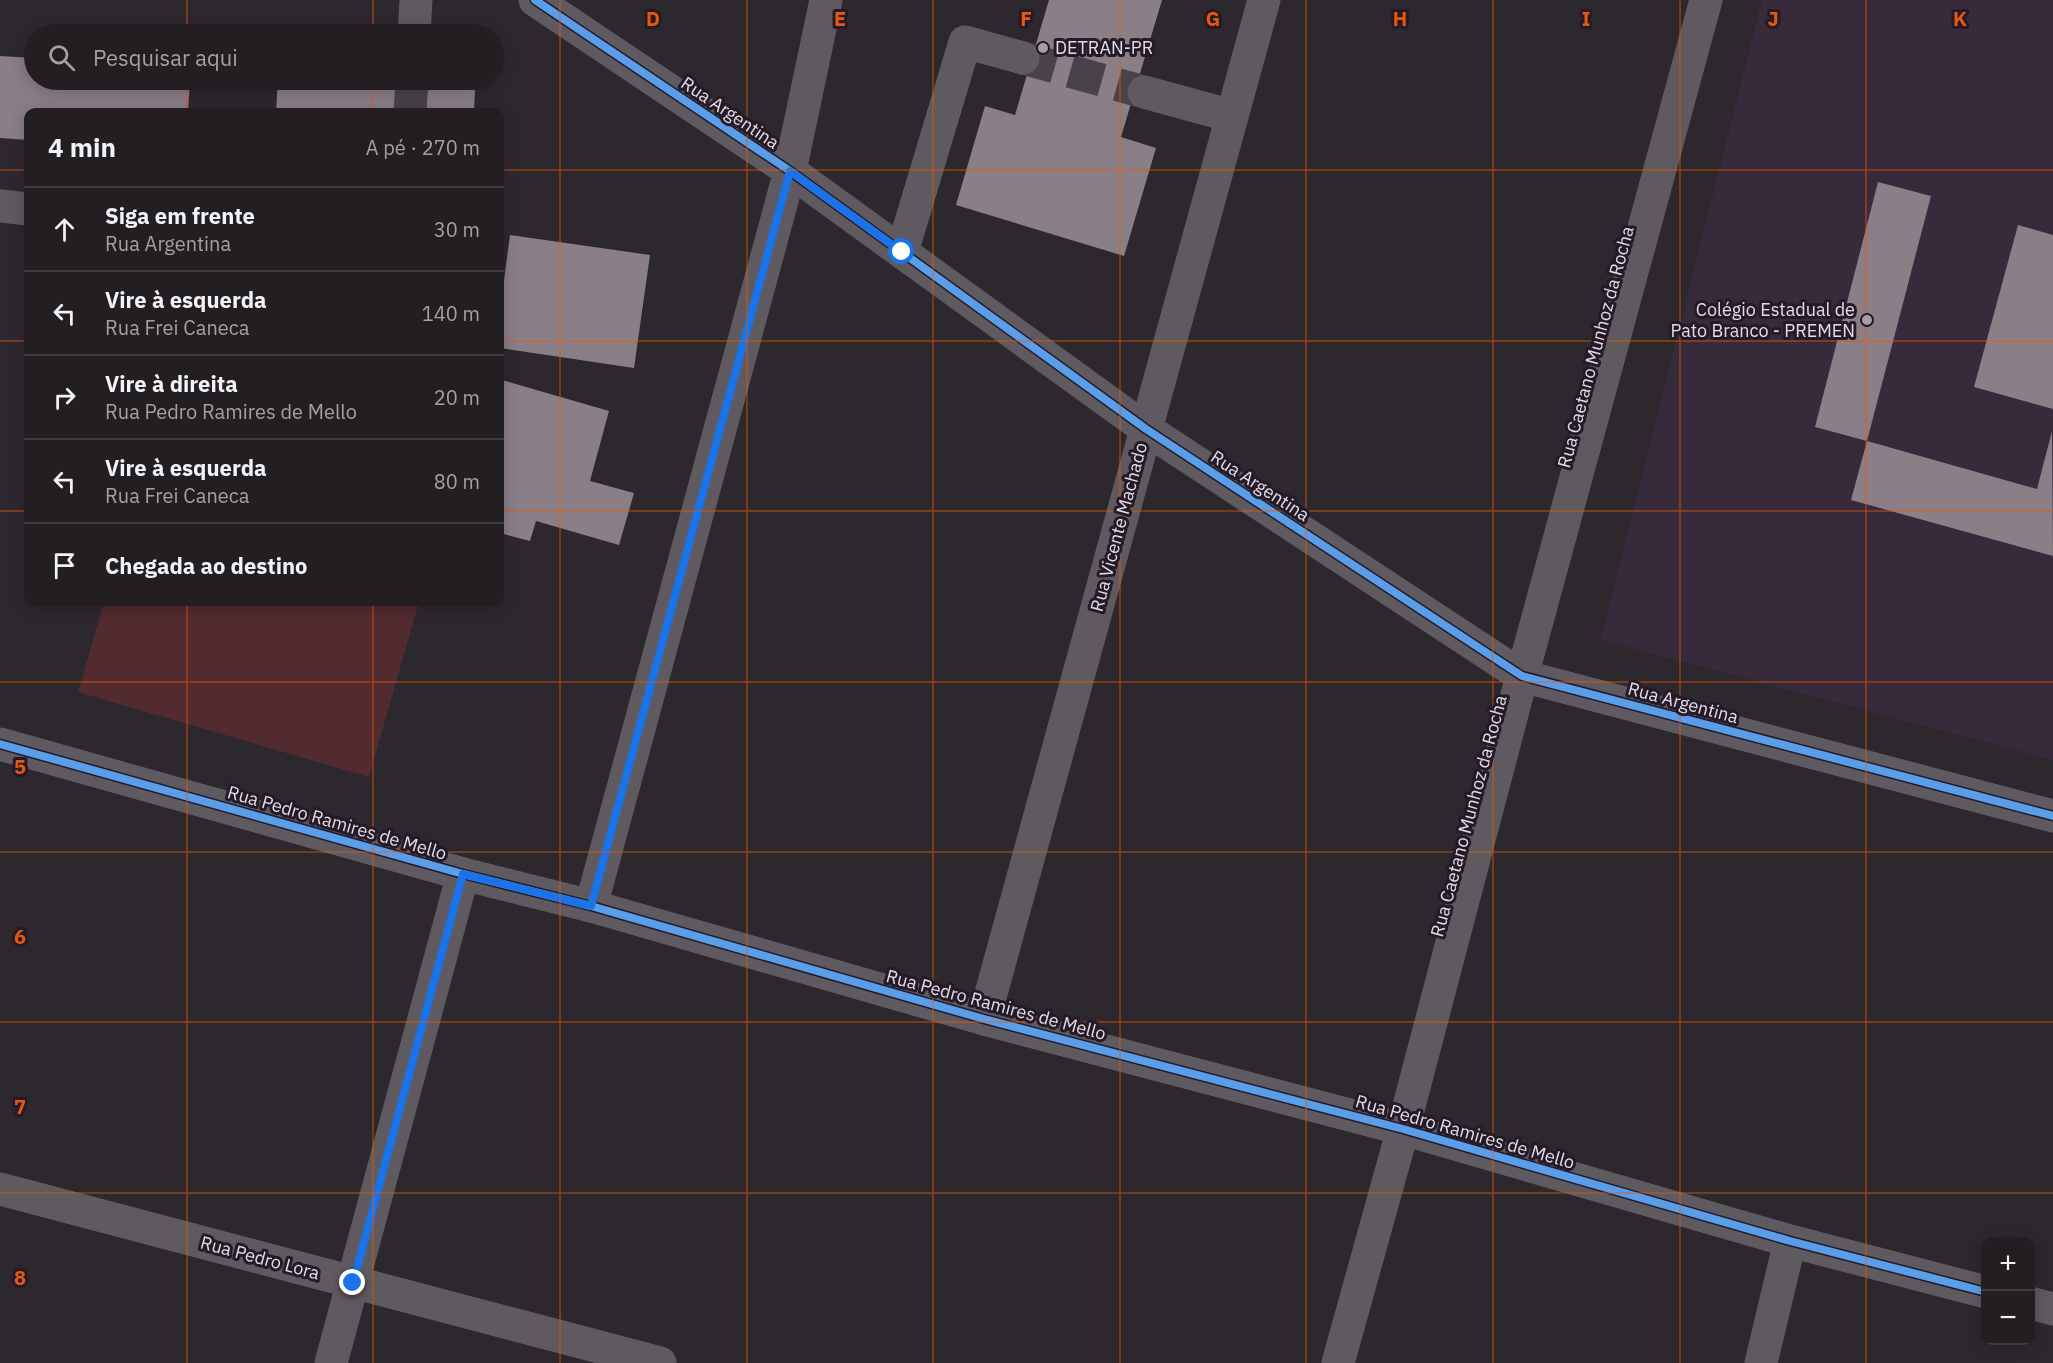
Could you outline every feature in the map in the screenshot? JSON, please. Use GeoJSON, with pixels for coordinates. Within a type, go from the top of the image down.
{"type":"FeatureCollection","features":[{"type":"Feature","properties":{"kind":"street"},"geometry":{"type":"LineString","coordinates":[[415,24],[416,0]]}},
{"type":"Feature","properties":{"kind":"street","name":"Rua Argentina"},"geometry":{"type":"LineString","coordinates":[[535,0],[790,171],[1146,429],[1522,676],[2053,816]]}},
{"type":"Feature","properties":{"kind":"street"},"geometry":{"type":"LineString","coordinates":[[591,906],[790,171],[826,0]]}},
{"type":"Feature","properties":{"kind":"street","name":"Rua Vicente Machado"},"geometry":{"type":"LineString","coordinates":[[984,1019],[1264,0]]}},
{"type":"Feature","properties":{"kind":"street","name":"Rua Caetano Munhoz da Rocha"},"geometry":{"type":"LineString","coordinates":[[1338,1363],[1706,0]]}},
{"type":"Feature","properties":{"kind":"street"},"geometry":{"type":"LineString","coordinates":[[902,252],[964,42],[1023,58]]}},
{"type":"Feature","properties":{"kind":"street"},"geometry":{"type":"LineString","coordinates":[[1144,92],[1232,116]]}},
{"type":"Feature","properties":{"kind":"street"},"geometry":{"type":"LineString","coordinates":[[0,206],[24,209]]}},
{"type":"Feature","properties":{"kind":"street","name":"Rua Pedro Ramires de Mello"},"geometry":{"type":"LineString","coordinates":[[0,744],[463,874],[591,906],[984,1019],[1403,1129],[1790,1241],[1982,1291]]}},
{"type":"Feature","properties":{"kind":"street"},"geometry":{"type":"LineString","coordinates":[[331,1363],[463,874]]}},
{"type":"Feature","properties":{"kind":"street","name":"Rua Pedro Lora"},"geometry":{"type":"LineString","coordinates":[[0,1190],[660,1363]]}},
{"type":"Feature","properties":{"kind":"street"},"geometry":{"type":"LineString","coordinates":[[1761,1363],[1790,1241]]}},
{"type":"Feature","properties":{"kind":"street"},"geometry":{"type":"LineString","coordinates":[[2035,1304],[2053,1309]]}},
{"type":"Feature","properties":{"kind":"shaded area","name":"Colégio Estadual de Pato Branco - PREMEN"},"geometry":{"type":"Polygon","coordinates":[[[1762,0],[2053,0],[2053,760],[1601,640],[1762,0]]]}},
{"type":"Feature","properties":{"kind":"shaded area"},"geometry":{"type":"Polygon","coordinates":[[[103,606],[418,606],[369,777],[78,692],[103,606]]]}},
{"type":"Feature","properties":{"kind":"building"},"geometry":{"type":"Polygon","coordinates":[[[1049,0],[1162,0],[1121,137],[1156,148],[1124,256],[956,205],[985,106],[1015,115],[1049,0]]]}},
{"type":"Feature","properties":{"kind":"building"},"geometry":{"type":"Polygon","coordinates":[[[0,56],[24,57],[24,90],[189,90],[188,108],[24,108],[24,140],[0,138],[0,56]]]}},
{"type":"Feature","properties":{"kind":"building"},"geometry":{"type":"Polygon","coordinates":[[[277,90],[475,90],[474,108],[276,108],[277,90]]]}},
{"type":"Feature","properties":{"kind":"building"},"geometry":{"type":"Polygon","coordinates":[[[1878,182],[1931,196],[1867,441],[1815,427],[1878,182]]]}},
{"type":"Feature","properties":{"kind":"building"},"geometry":{"type":"Polygon","coordinates":[[[2018,225],[2053,235],[2053,409],[1974,387],[2018,225]]]}},
{"type":"Feature","properties":{"kind":"building"},"geometry":{"type":"Polygon","coordinates":[[[510,235],[650,255],[634,368],[504,349],[504,281],[510,235]]]}},
{"type":"Feature","properties":{"kind":"building"},"geometry":{"type":"Polygon","coordinates":[[[504,381],[609,411],[590,481],[634,493],[619,545],[536,521],[530,541],[504,534],[504,381]]]}},
{"type":"Feature","properties":{"kind":"building"},"geometry":{"type":"Polygon","coordinates":[[[2052,431],[2053,556],[1851,500],[1867,441],[2037,489],[2052,431]]]}},
{"type":"Feature","properties":{"kind":"tunnel"},"geometry":{"type":"LineString","coordinates":[[1023,58],[1144,92]]}},
{"type":"Feature","properties":{"kind":"tunnel"},"geometry":{"type":"LineString","coordinates":[[410,108],[411,90]]}},
{"type":"Feature","properties":{"kind":"cycle path"},"geometry":{"type":"LineString","coordinates":[[535,0],[790,171],[1146,429],[1522,676],[2053,816]]}},
{"type":"Feature","properties":{"kind":"cycle path"},"geometry":{"type":"LineString","coordinates":[[0,744],[463,874],[591,906],[984,1019],[1403,1129],[1790,1241],[1982,1291]]}},
{"type":"Feature","properties":{"kind":"place","name":"DETRAN-PR"},"geometry":{"type":"Point","coordinates":[1043,48]}},
{"type":"Feature","properties":{"kind":"place","name":"Colégio Estadual de Pato Branco - PREMEN"},"geometry":{"type":"Point","coordinates":[1867,320]}},
{"type":"Feature","properties":{"kind":"route"},"geometry":{"type":"LineString","coordinates":[[353,1283],[463,874],[591,906],[790,171],[902,252]]}}]}
